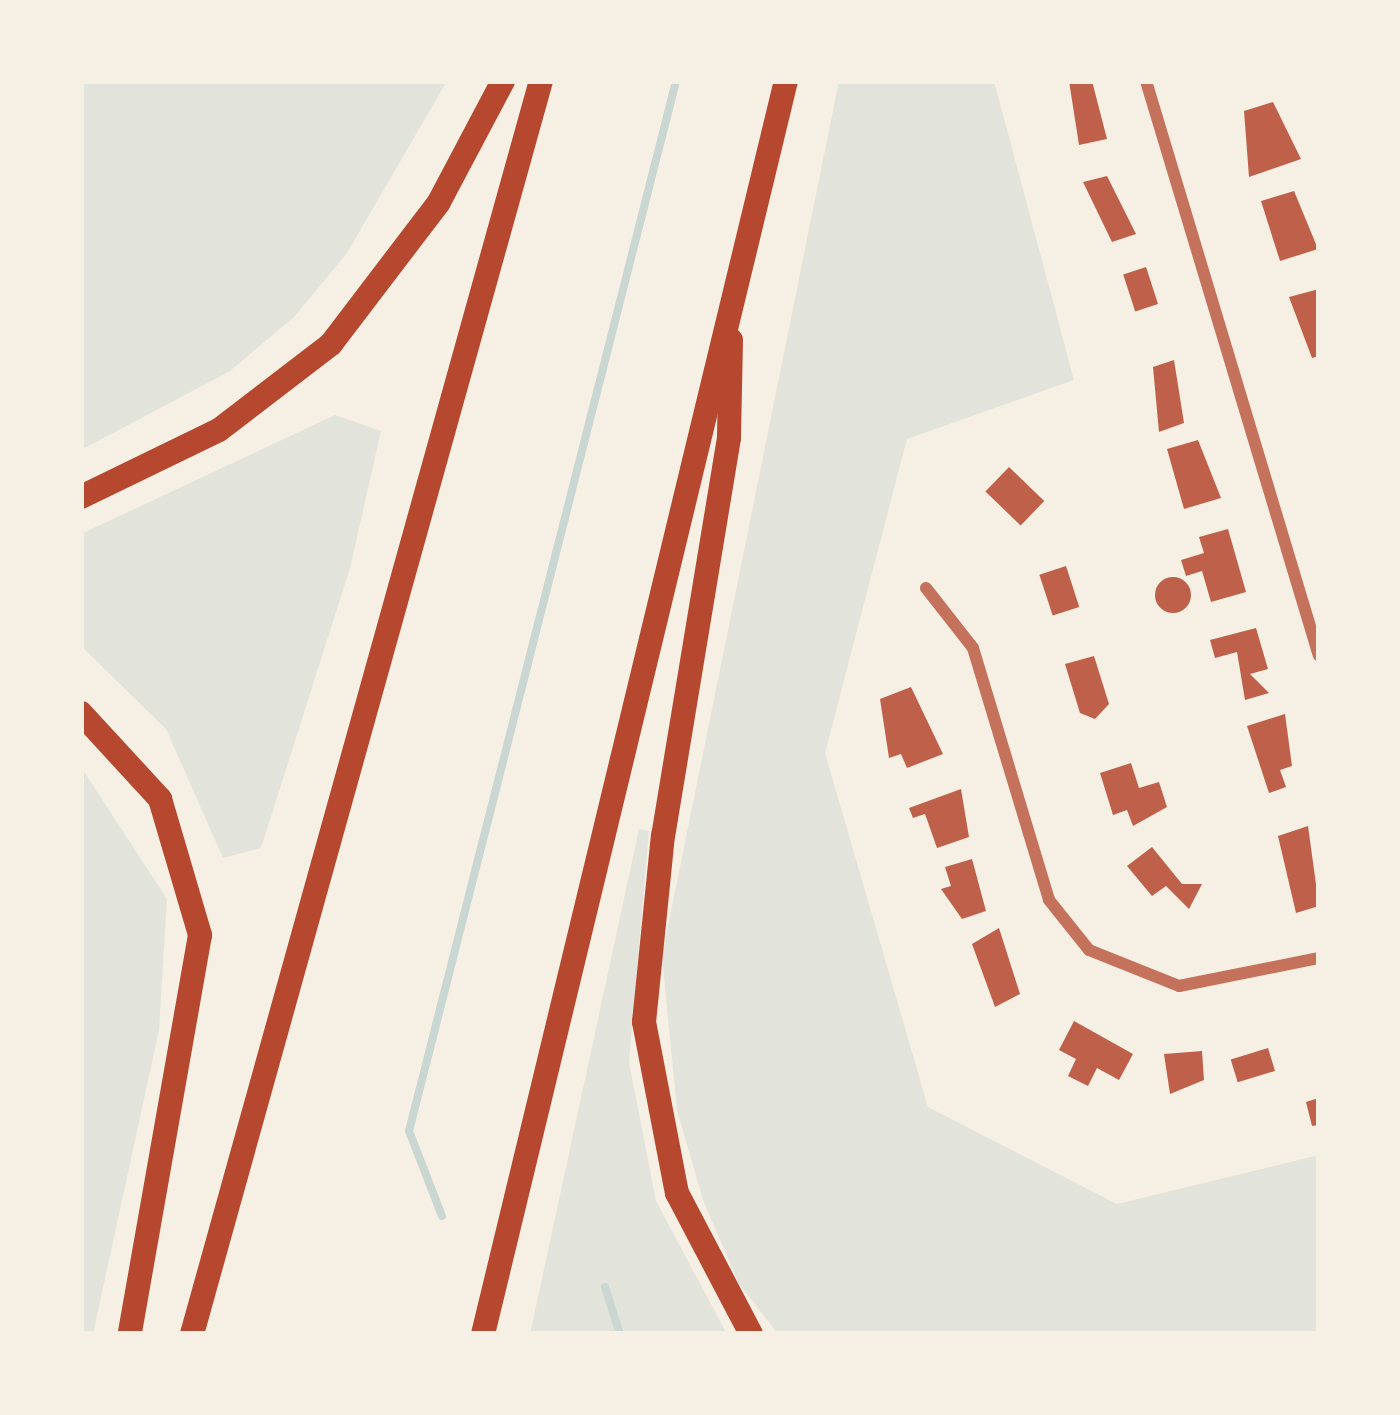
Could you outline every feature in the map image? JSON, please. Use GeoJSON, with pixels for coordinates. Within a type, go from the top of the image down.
{"type":"FeatureCollection","features":[{"type":"Feature","properties":{"kind":"highway"},"geometry":{"type":"LineString","coordinates":[[81,497],[219,430],[331,344],[439,202],[503,81]]}},
{"type":"Feature","properties":{"kind":"highway"},"geometry":{"type":"LineString","coordinates":[[192,1334],[541,81]]}},
{"type":"Feature","properties":{"kind":"highway"},"geometry":{"type":"LineString","coordinates":[[483,1334],[786,81]]}},
{"type":"Feature","properties":{"kind":"highway"},"geometry":{"type":"LineString","coordinates":[[729,317],[730,438],[666,814],[644,1022],[677,1193],[751,1334]]}},
{"type":"Feature","properties":{"kind":"highway"},"geometry":{"type":"LineString","coordinates":[[81,713],[160,799],[200,935],[130,1334]]}},
{"type":"Feature","properties":{"kind":"street"},"geometry":{"type":"LineString","coordinates":[[1146,81],[1319,656]]}},
{"type":"Feature","properties":{"kind":"street"},"geometry":{"type":"LineString","coordinates":[[926,588],[973,648],[1049,900],[1089,950],[1179,986],[1319,958]]}},
{"type":"Feature","properties":{"kind":"shaded area"},"geometry":{"type":"Polygon","coordinates":[[[81,81],[447,81],[347,253],[295,316],[230,371],[81,450],[81,81]]]}},
{"type":"Feature","properties":{"kind":"shaded area"},"geometry":{"type":"Polygon","coordinates":[[[839,81],[994,81],[1074,380],[907,439],[825,753],[928,1107],[1117,1204],[1319,1155],[1319,1334],[778,1334],[739,1284],[703,1200],[677,1110],[662,956],[839,81]]]}},
{"type":"Feature","properties":{"kind":"shaded area"},"geometry":{"type":"Polygon","coordinates":[[[335,415],[381,431],[350,568],[261,848],[223,858],[166,729],[81,646],[81,534],[335,415]]]}},
{"type":"Feature","properties":{"kind":"shaded area"},"geometry":{"type":"Polygon","coordinates":[[[81,767],[167,899],[159,1030],[93,1334],[81,1334],[81,767]]]}},
{"type":"Feature","properties":{"kind":"shaded area"},"geometry":{"type":"Polygon","coordinates":[[[639,829],[649,831],[629,1062],[656,1201],[727,1334],[530,1334],[639,829]]]}},
{"type":"Feature","properties":{"kind":"building"},"geometry":{"type":"Polygon","coordinates":[[[1069,81],[1092,81],[1107,139],[1079,145],[1069,81]]]}},
{"type":"Feature","properties":{"kind":"building"},"geometry":{"type":"Polygon","coordinates":[[[1273,102],[1301,159],[1249,177],[1244,111],[1273,102]]]}},
{"type":"Feature","properties":{"kind":"building"},"geometry":{"type":"Polygon","coordinates":[[[1107,176],[1136,234],[1112,242],[1083,182],[1107,176]]]}},
{"type":"Feature","properties":{"kind":"building"},"geometry":{"type":"Polygon","coordinates":[[[1294,191],[1318,249],[1280,261],[1261,201],[1294,191]]]}},
{"type":"Feature","properties":{"kind":"building"},"geometry":{"type":"Polygon","coordinates":[[[1146,267],[1158,304],[1135,312],[1123,274],[1146,267]]]}},
{"type":"Feature","properties":{"kind":"building"},"geometry":{"type":"Polygon","coordinates":[[[1319,289],[1319,356],[1312,358],[1289,297],[1319,289]]]}},
{"type":"Feature","properties":{"kind":"building"},"geometry":{"type":"Polygon","coordinates":[[[1174,360],[1184,423],[1159,432],[1153,367],[1174,360]]]}},
{"type":"Feature","properties":{"kind":"building"},"geometry":{"type":"Polygon","coordinates":[[[1198,440],[1221,498],[1184,509],[1167,449],[1198,440]]]}},
{"type":"Feature","properties":{"kind":"building"},"geometry":{"type":"Polygon","coordinates":[[[1009,467],[1044,501],[1021,525],[985,491],[1009,467]]]}},
{"type":"Feature","properties":{"kind":"building"},"geometry":{"type":"Polygon","coordinates":[[[1228,529],[1246,592],[1211,602],[1202,571],[1186,576],[1181,560],[1204,553],[1199,537],[1228,529]]]}},
{"type":"Feature","properties":{"kind":"building"},"geometry":{"type":"Polygon","coordinates":[[[1066,566],[1079,607],[1053,616],[1039,575],[1066,566]]]}},
{"type":"Feature","properties":{"kind":"building"},"geometry":{"type":"Polygon","coordinates":[[[1173,577],[1186,582],[1191,595],[1186,608],[1173,613],[1160,608],[1155,595],[1160,582],[1173,577]]]}},
{"type":"Feature","properties":{"kind":"building"},"geometry":{"type":"Polygon","coordinates":[[[1256,628],[1268,669],[1250,674],[1269,693],[1245,700],[1237,652],[1215,658],[1210,640],[1256,628]]]}},
{"type":"Feature","properties":{"kind":"building"},"geometry":{"type":"Polygon","coordinates":[[[1094,656],[1109,704],[1095,719],[1080,713],[1065,664],[1094,656]]]}},
{"type":"Feature","properties":{"kind":"building"},"geometry":{"type":"Polygon","coordinates":[[[911,687],[943,754],[907,768],[901,754],[889,758],[880,699],[911,687]]]}},
{"type":"Feature","properties":{"kind":"building"},"geometry":{"type":"Polygon","coordinates":[[[1285,714],[1292,766],[1280,770],[1286,787],[1269,793],[1247,726],[1285,714]]]}},
{"type":"Feature","properties":{"kind":"building"},"geometry":{"type":"Polygon","coordinates":[[[1131,763],[1139,788],[1159,782],[1167,807],[1133,826],[1127,810],[1113,815],[1100,773],[1131,763]]]}},
{"type":"Feature","properties":{"kind":"building"},"geometry":{"type":"Polygon","coordinates":[[[961,789],[969,837],[937,848],[925,814],[913,818],[909,808],[961,789]]]}},
{"type":"Feature","properties":{"kind":"building"},"geometry":{"type":"Polygon","coordinates":[[[1308,826],[1319,906],[1296,913],[1278,836],[1308,826]]]}},
{"type":"Feature","properties":{"kind":"building"},"geometry":{"type":"Polygon","coordinates":[[[1152,847],[1182,884],[1202,884],[1189,909],[1166,886],[1152,896],[1127,866],[1152,847]]]}},
{"type":"Feature","properties":{"kind":"building"},"geometry":{"type":"Polygon","coordinates":[[[972,859],[986,911],[962,919],[941,889],[951,886],[945,867],[972,859]]]}},
{"type":"Feature","properties":{"kind":"building"},"geometry":{"type":"Polygon","coordinates":[[[999,928],[1020,994],[995,1007],[972,944],[999,928]]]}},
{"type":"Feature","properties":{"kind":"building"},"geometry":{"type":"Polygon","coordinates":[[[1074,1021],[1133,1054],[1119,1080],[1097,1068],[1088,1086],[1068,1076],[1076,1059],[1059,1050],[1074,1021]]]}},
{"type":"Feature","properties":{"kind":"building"},"geometry":{"type":"Polygon","coordinates":[[[1268,1048],[1275,1071],[1238,1082],[1231,1059],[1268,1048]]]}},
{"type":"Feature","properties":{"kind":"building"},"geometry":{"type":"Polygon","coordinates":[[[1202,1051],[1204,1080],[1170,1094],[1164,1054],[1202,1051]]]}},
{"type":"Feature","properties":{"kind":"building"},"geometry":{"type":"Polygon","coordinates":[[[1319,1098],[1319,1125],[1312,1126],[1306,1102],[1319,1098]]]}},
{"type":"Feature","properties":{"kind":"waterway"},"geometry":{"type":"LineString","coordinates":[[442,1216],[409,1131],[676,81]]}},
{"type":"Feature","properties":{"kind":"waterway"},"geometry":{"type":"LineString","coordinates":[[605,1287],[620,1334]]}}]}
